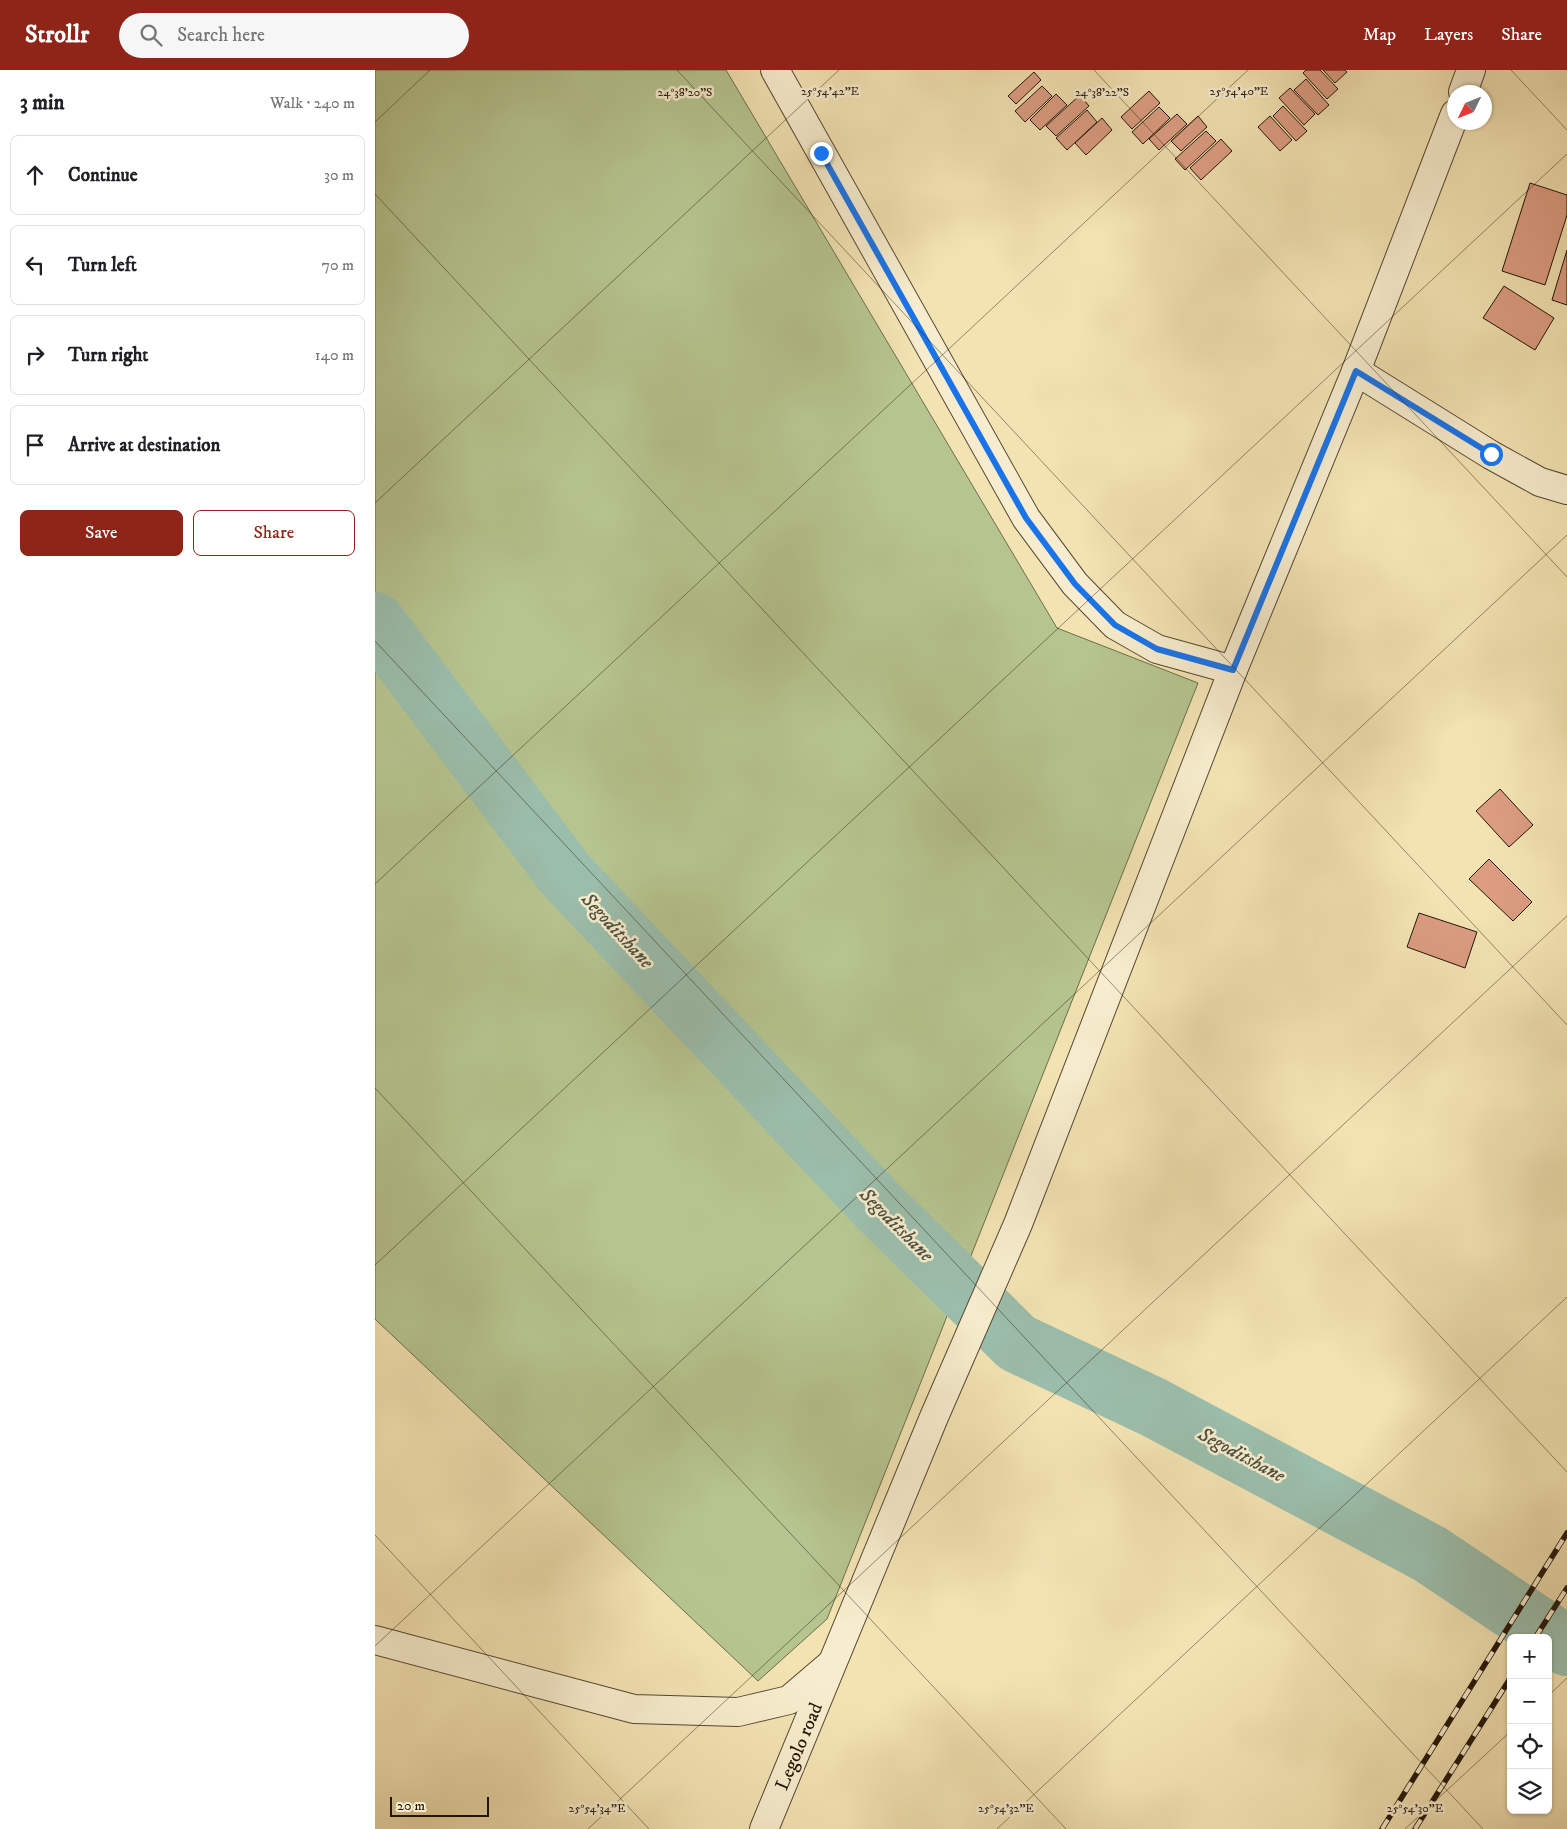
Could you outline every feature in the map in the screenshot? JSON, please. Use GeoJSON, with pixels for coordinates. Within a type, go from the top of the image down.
{"type":"FeatureCollection","features":[{"type":"Feature","properties":{"kind":"street"},"geometry":{"type":"LineString","coordinates":[[775,70],[1026,518],[1075,584],[1115,625],[1157,649],[1233,670]]}},
{"type":"Feature","properties":{"kind":"street"},"geometry":{"type":"LineString","coordinates":[[1466,85],[1471,70]]}},
{"type":"Feature","properties":{"kind":"street","name":"Legolo road"},"geometry":{"type":"LineString","coordinates":[[764,1829],[934,1417],[1018,1224],[1233,670],[1356,371],[1449,130]]}},
{"type":"Feature","properties":{"kind":"street"},"geometry":{"type":"LineString","coordinates":[[1356,371],[1540,482],[1567,490]]}},
{"type":"Feature","properties":{"kind":"street"},"geometry":{"type":"LineString","coordinates":[[375,1640],[633,1709],[739,1712],[789,1700],[833,1663]]}},
{"type":"Feature","properties":{"kind":"green space"},"geometry":{"type":"Polygon","coordinates":[[[375,70],[726,70],[1057,628],[1198,683],[827,1619],[758,1681],[375,1319],[375,70]]]}},
{"type":"Feature","properties":{"kind":"building"},"geometry":{"type":"Polygon","coordinates":[[[1306,70],[1320,70],[1338,89],[1327,99],[1303,73],[1306,70]]]}},
{"type":"Feature","properties":{"kind":"building"},"geometry":{"type":"Polygon","coordinates":[[[1323,70],[1345,70],[1347,72],[1335,83],[1323,70]]]}},
{"type":"Feature","properties":{"kind":"building"},"geometry":{"type":"Polygon","coordinates":[[[1034,72],[1041,80],[1016,104],[1008,96],[1034,72]]]}},
{"type":"Feature","properties":{"kind":"building"},"geometry":{"type":"Polygon","coordinates":[[[1306,79],[1329,105],[1318,115],[1294,90],[1306,79]]]}},
{"type":"Feature","properties":{"kind":"building"},"geometry":{"type":"Polygon","coordinates":[[[1042,86],[1052,96],[1025,122],[1015,111],[1042,86]]]}},
{"type":"Feature","properties":{"kind":"building"},"geometry":{"type":"Polygon","coordinates":[[[1290,88],[1315,114],[1304,125],[1279,98],[1290,88]]]}},
{"type":"Feature","properties":{"kind":"building"},"geometry":{"type":"Polygon","coordinates":[[[1149,91],[1160,103],[1132,129],[1121,117],[1149,91]]]}},
{"type":"Feature","properties":{"kind":"building"},"geometry":{"type":"Polygon","coordinates":[[[1056,94],[1067,105],[1040,130],[1030,120],[1056,94]]]}},
{"type":"Feature","properties":{"kind":"building"},"geometry":{"type":"Polygon","coordinates":[[[1080,95],[1089,106],[1056,136],[1046,126],[1080,95]]]}},
{"type":"Feature","properties":{"kind":"building"},"geometry":{"type":"Polygon","coordinates":[[[1283,106],[1307,131],[1296,141],[1273,116],[1283,106]]]}},
{"type":"Feature","properties":{"kind":"building"},"geometry":{"type":"Polygon","coordinates":[[[1159,107],[1170,118],[1143,144],[1132,132],[1159,107]]]}},
{"type":"Feature","properties":{"kind":"building"},"geometry":{"type":"Polygon","coordinates":[[[1087,110],[1097,122],[1067,150],[1056,138],[1087,110]]]}},
{"type":"Feature","properties":{"kind":"building"},"geometry":{"type":"Polygon","coordinates":[[[1177,114],[1187,124],[1159,150],[1149,139],[1177,114]]]}},
{"type":"Feature","properties":{"kind":"building"},"geometry":{"type":"Polygon","coordinates":[[[1198,116],[1207,127],[1181,151],[1171,141],[1198,116]]]}},
{"type":"Feature","properties":{"kind":"building"},"geometry":{"type":"Polygon","coordinates":[[[1270,116],[1292,140],[1280,151],[1258,127],[1270,116]]]}},
{"type":"Feature","properties":{"kind":"building"},"geometry":{"type":"Polygon","coordinates":[[[1102,118],[1112,130],[1086,155],[1075,143],[1102,118]]]}},
{"type":"Feature","properties":{"kind":"building"},"geometry":{"type":"Polygon","coordinates":[[[1206,131],[1216,141],[1185,170],[1175,159],[1206,131]]]}},
{"type":"Feature","properties":{"kind":"building"},"geometry":{"type":"Polygon","coordinates":[[[1221,139],[1232,151],[1201,180],[1190,168],[1221,139]]]}},
{"type":"Feature","properties":{"kind":"building"},"geometry":{"type":"Polygon","coordinates":[[[1530,183],[1567,195],[1567,215],[1545,285],[1502,271],[1530,183]]]}},
{"type":"Feature","properties":{"kind":"building"},"geometry":{"type":"Polygon","coordinates":[[[1567,250],[1567,305],[1552,300],[1567,250]]]}},
{"type":"Feature","properties":{"kind":"building"},"geometry":{"type":"Polygon","coordinates":[[[1504,286],[1554,318],[1535,350],[1483,318],[1504,286]]]}},
{"type":"Feature","properties":{"kind":"building"},"geometry":{"type":"Polygon","coordinates":[[[1500,789],[1533,825],[1509,847],[1476,811],[1500,789]]]}},
{"type":"Feature","properties":{"kind":"building"},"geometry":{"type":"Polygon","coordinates":[[[1489,859],[1532,902],[1513,921],[1469,879],[1489,859]]]}},
{"type":"Feature","properties":{"kind":"building"},"geometry":{"type":"Polygon","coordinates":[[[1419,913],[1477,932],[1465,968],[1407,947],[1419,913]]]}},
{"type":"Feature","properties":{"kind":"waterway","name":"Segoditshane"},"geometry":{"type":"LineString","coordinates":[[375,622],[565,874],[879,1207],[1017,1343],[1153,1407],[1430,1554],[1567,1646]]}},
{"type":"Feature","properties":{"kind":"railway"},"geometry":{"type":"LineString","coordinates":[[1382,1829],[1567,1533]]}},
{"type":"Feature","properties":{"kind":"railway"},"geometry":{"type":"LineString","coordinates":[[1538,1634],[1567,1588]]}},
{"type":"Feature","properties":{"kind":"railway"},"geometry":{"type":"LineString","coordinates":[[1415,1829],[1510,1679]]}},
{"type":"Feature","properties":{"kind":"route"},"geometry":{"type":"LineString","coordinates":[[821,153],[1026,518],[1075,584],[1115,625],[1157,649],[1233,670],[1356,371],[1491,454]]}}]}
